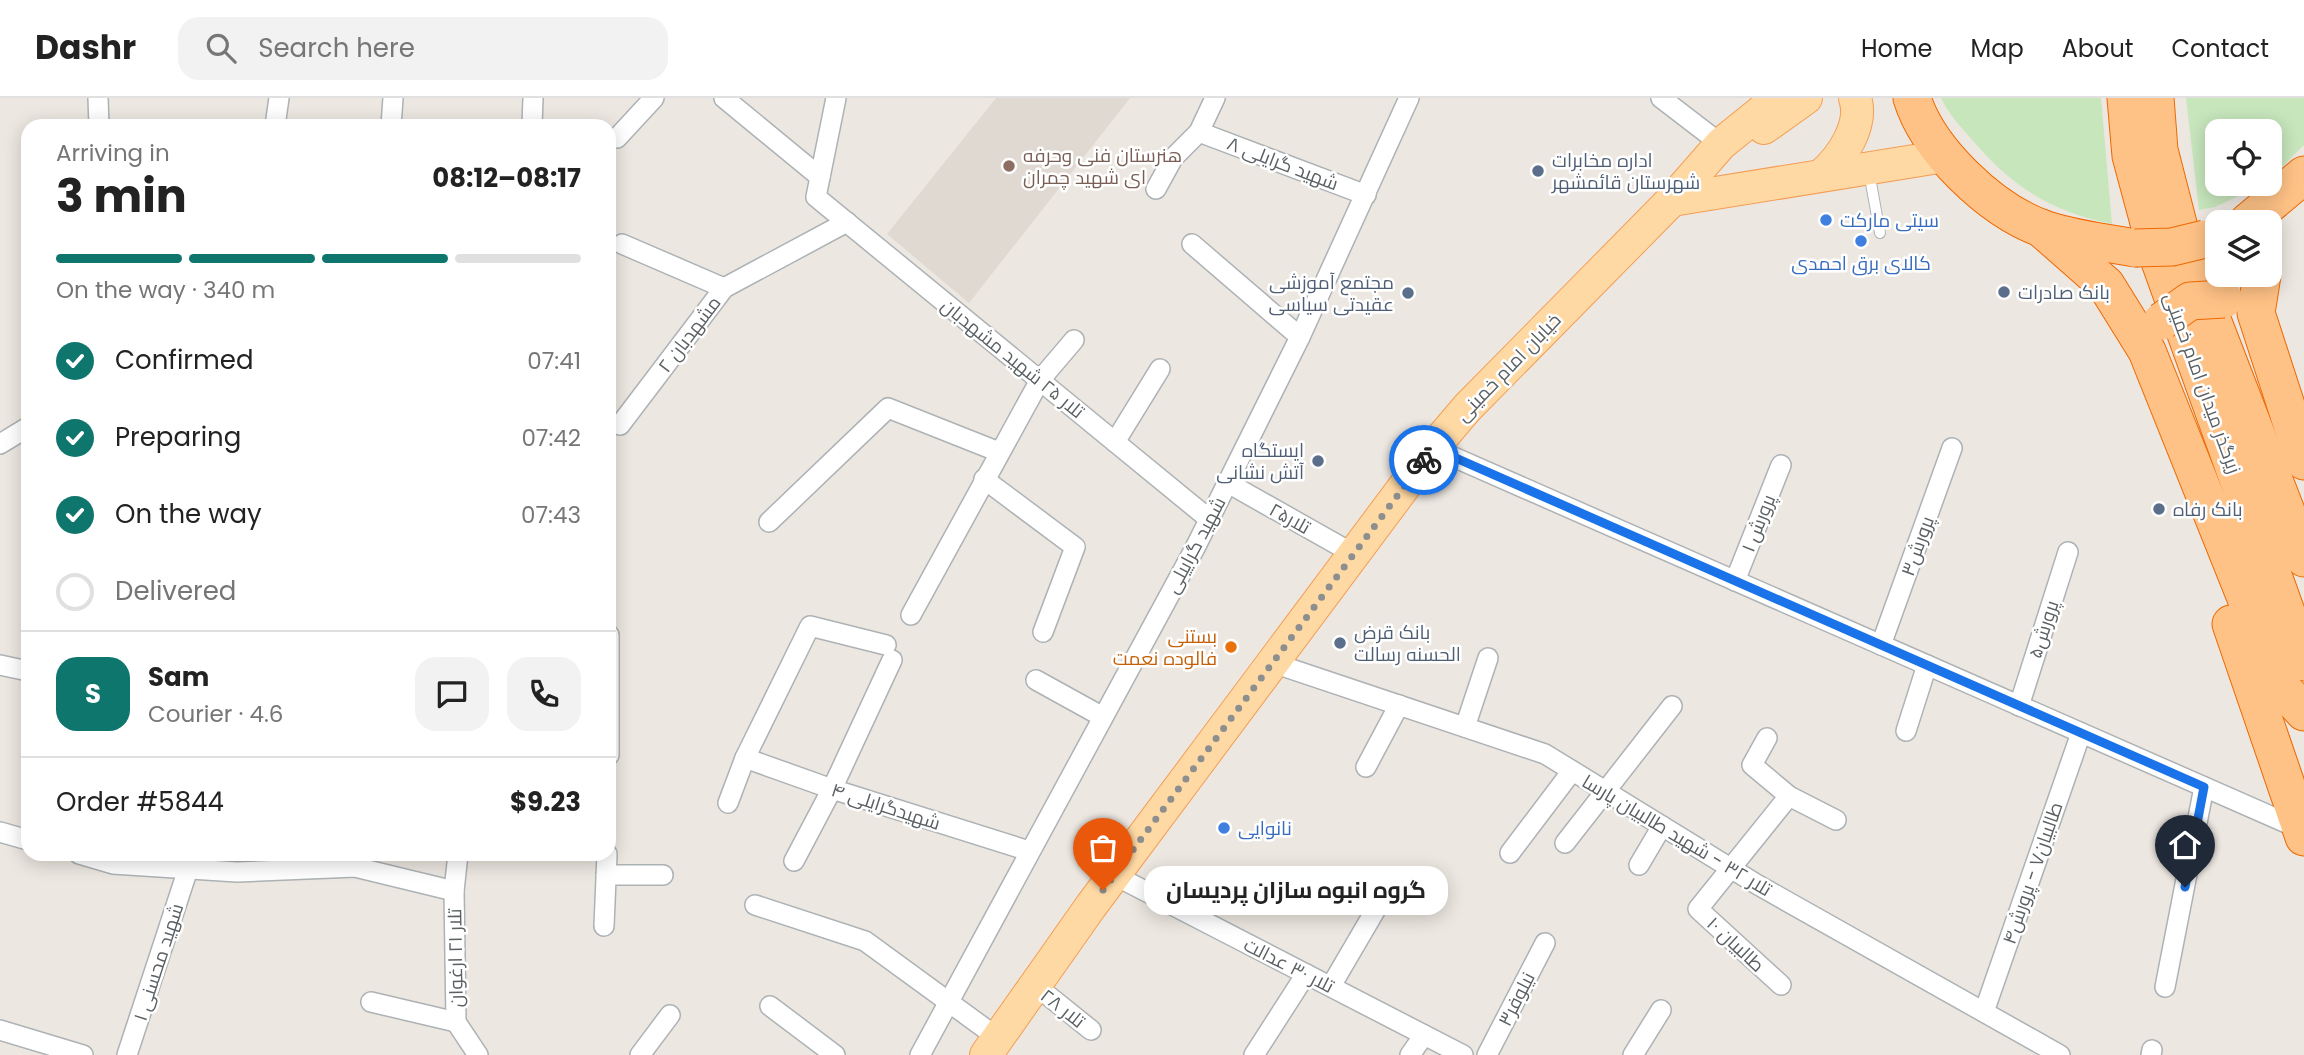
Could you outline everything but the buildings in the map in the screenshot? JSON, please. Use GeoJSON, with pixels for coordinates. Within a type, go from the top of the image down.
{"type":"FeatureCollection","features":[{"type":"Feature","properties":{"kind":"highway"},"geometry":{"type":"LineString","coordinates":[[1912,98],[1945,156],[1989,198],[2040,228],[2106,285],[2154,336],[2174,420],[2282,688],[2304,712]]}},
{"type":"Feature","properties":{"kind":"highway","name":"زیرگذر میدان امام خمینی"},"geometry":{"type":"LineString","coordinates":[[2126,98],[2131,156],[2158,256],[2304,662]]}},
{"type":"Feature","properties":{"kind":"highway","name":"زیرگذر میدان امام خمینی"},"geometry":{"type":"LineString","coordinates":[[2155,98],[2159,150],[2184,247],[2304,558]]}},
{"type":"Feature","properties":{"kind":"highway"},"geometry":{"type":"LineString","coordinates":[[2262,210],[2301,178]]}},
{"type":"Feature","properties":{"kind":"highway"},"geometry":{"type":"LineString","coordinates":[[2282,214],[2301,178]]}},
{"type":"Feature","properties":{"kind":"highway"},"geometry":{"type":"LineString","coordinates":[[2040,228],[2136,248],[2172,247],[2205,239]]}},
{"type":"Feature","properties":{"kind":"highway"},"geometry":{"type":"LineString","coordinates":[[2240,306],[2253,287]]}},
{"type":"Feature","properties":{"kind":"highway"},"geometry":{"type":"LineString","coordinates":[[2154,336],[2190,301],[2240,306]]}},
{"type":"Feature","properties":{"kind":"highway"},"geometry":{"type":"LineString","coordinates":[[2240,306],[2304,461]]}},
{"type":"Feature","properties":{"kind":"highway"},"geometry":{"type":"LineString","coordinates":[[2174,420],[2173,461],[2303,834]]}},
{"type":"Feature","properties":{"kind":"main road","name":"خیابان امام خمینی"},"geometry":{"type":"LineString","coordinates":[[992,1046],[1114,875],[1433,448],[1467,408],[1672,200],[1723,143],[1778,98]]}},
{"type":"Feature","properties":{"kind":"main road"},"geometry":{"type":"LineString","coordinates":[[1723,143],[1759,131],[1806,98]]}},
{"type":"Feature","properties":{"kind":"main road"},"geometry":{"type":"LineString","coordinates":[[1823,174],[1838,160],[1851,137],[1856,116],[1855,98]]}},
{"type":"Feature","properties":{"kind":"main road"},"geometry":{"type":"LineString","coordinates":[[1672,200],[1945,156]]}},
{"type":"Feature","properties":{"kind":"street"},"geometry":{"type":"LineString","coordinates":[[98,98],[99,119]]}},
{"type":"Feature","properties":{"kind":"street"},"geometry":{"type":"LineString","coordinates":[[276,119],[279,98]]}},
{"type":"Feature","properties":{"kind":"street"},"geometry":{"type":"LineString","coordinates":[[392,119],[393,98]]}},
{"type":"Feature","properties":{"kind":"street"},"geometry":{"type":"LineString","coordinates":[[532,119],[533,98]]}},
{"type":"Feature","properties":{"kind":"street"},"geometry":{"type":"LineString","coordinates":[[617,138],[654,98]]}},
{"type":"Feature","properties":{"kind":"street"},"geometry":{"type":"LineString","coordinates":[[724,98],[820,177],[836,98]]}},
{"type":"Feature","properties":{"kind":"street"},"geometry":{"type":"LineString","coordinates":[[1156,190],[1173,158],[1199,132],[1215,98]]}},
{"type":"Feature","properties":{"kind":"street","name":"شهید گراییلی"},"geometry":{"type":"LineString","coordinates":[[920,1055],[1209,519],[1300,337],[1409,98]]}},
{"type":"Feature","properties":{"kind":"street"},"geometry":{"type":"LineString","coordinates":[[1661,98],[1723,143]]}},
{"type":"Feature","properties":{"kind":"street","name":"شهید گرایلی ۸"},"geometry":{"type":"LineString","coordinates":[[1199,132],[1366,195]]}},
{"type":"Feature","properties":{"kind":"street","name":"تلار ۲۵ شهید مشهدبان"},"geometry":{"type":"LineString","coordinates":[[820,177],[816,197],[1209,519]]}},
{"type":"Feature","properties":{"kind":"street","name":"مشهدبان ۲"},"geometry":{"type":"LineString","coordinates":[[620,425],[724,288],[847,222]]}},
{"type":"Feature","properties":{"kind":"street"},"geometry":{"type":"LineString","coordinates":[[622,244],[724,288]]}},
{"type":"Feature","properties":{"kind":"street"},"geometry":{"type":"LineString","coordinates":[[1192,244],[1300,337]]}},
{"type":"Feature","properties":{"kind":"street"},"geometry":{"type":"LineString","coordinates":[[911,615],[1040,380],[1074,340]]}},
{"type":"Feature","properties":{"kind":"street"},"geometry":{"type":"LineString","coordinates":[[1115,442],[1160,369]]}},
{"type":"Feature","properties":{"kind":"street"},"geometry":{"type":"LineString","coordinates":[[769,522],[888,408],[999,452]]}},
{"type":"Feature","properties":{"kind":"street"},"geometry":{"type":"LineString","coordinates":[[0,444],[21,430]]}},
{"type":"Feature","properties":{"kind":"street"},"geometry":{"type":"LineString","coordinates":[[1433,448],[2204,787],[2303,834]]}},
{"type":"Feature","properties":{"kind":"street","name":"پرورش۳"},"geometry":{"type":"LineString","coordinates":[[1881,645],[1952,448]]}},
{"type":"Feature","properties":{"kind":"street","name":"پرورش ۱"},"geometry":{"type":"LineString","coordinates":[[1735,581],[1781,465]]}},
{"type":"Feature","properties":{"kind":"street"},"geometry":{"type":"LineString","coordinates":[[984,479],[1075,547],[1043,632]]}},
{"type":"Feature","properties":{"kind":"street","name":"تلار۲۵"},"geometry":{"type":"LineString","coordinates":[[1227,483],[1352,553]]}},
{"type":"Feature","properties":{"kind":"street","name":"پرورش۵"},"geometry":{"type":"LineString","coordinates":[[2019,706],[2068,552]]}},
{"type":"Feature","properties":{"kind":"street"},"geometry":{"type":"LineString","coordinates":[[728,803],[745,758],[810,626],[889,652],[832,789],[794,861]]}},
{"type":"Feature","properties":{"kind":"street"},"geometry":{"type":"LineString","coordinates":[[1465,727],[1488,658]]}},
{"type":"Feature","properties":{"kind":"street","name":"تلار ۳۲ - شهید طالبیان پارسا"},"geometry":{"type":"LineString","coordinates":[[1273,663],[1545,754],[1729,867],[2060,1055]]}},
{"type":"Feature","properties":{"kind":"street"},"geometry":{"type":"LineString","coordinates":[[0,665],[21,670]]}},
{"type":"Feature","properties":{"kind":"street"},"geometry":{"type":"LineString","coordinates":[[1906,731],[1927,665]]}},
{"type":"Feature","properties":{"kind":"street"},"geometry":{"type":"LineString","coordinates":[[1036,680],[1103,717]]}},
{"type":"Feature","properties":{"kind":"street"},"geometry":{"type":"LineString","coordinates":[[1366,767],[1399,705]]}},
{"type":"Feature","properties":{"kind":"street"},"geometry":{"type":"LineString","coordinates":[[1565,843],[1672,706]]}},
{"type":"Feature","properties":{"kind":"street","name":"طالبیان۷ - پرورش۴"},"geometry":{"type":"LineString","coordinates":[[1984,1012],[2081,733]]}},
{"type":"Feature","properties":{"kind":"street"},"geometry":{"type":"LineString","coordinates":[[1767,738],[1752,765],[1789,796],[1836,820]]}},
{"type":"Feature","properties":{"kind":"street","name":"شهیدگرایلی ۴"},"geometry":{"type":"LineString","coordinates":[[745,758],[832,789],[1029,851]]}},
{"type":"Feature","properties":{"kind":"street"},"geometry":{"type":"LineString","coordinates":[[1510,853],[1572,771]]}},
{"type":"Feature","properties":{"kind":"street"},"geometry":{"type":"LineString","coordinates":[[2165,986],[2204,787]]}},
{"type":"Feature","properties":{"kind":"street"},"geometry":{"type":"LineString","coordinates":[[1729,867],[1789,796]]}},
{"type":"Feature","properties":{"kind":"street"},"geometry":{"type":"LineString","coordinates":[[1639,864],[1662,826]]}},
{"type":"Feature","properties":{"kind":"street"},"geometry":{"type":"LineString","coordinates":[[1,838],[21,839]]}},
{"type":"Feature","properties":{"kind":"street"},"geometry":{"type":"LineString","coordinates":[[134,861],[188,869],[237,872],[360,861],[454,891]]}},
{"type":"Feature","properties":{"kind":"street","name":"تلار ۲۱ ارغوان"},"geometry":{"type":"LineString","coordinates":[[457,861],[454,891],[456,1022],[478,1055]]}},
{"type":"Feature","properties":{"kind":"street"},"geometry":{"type":"LineString","coordinates":[[604,926],[607,861]]}},
{"type":"Feature","properties":{"kind":"street","name":"طالبیان ۱۰"},"geometry":{"type":"LineString","coordinates":[[1729,867],[1698,909],[1781,985]]}},
{"type":"Feature","properties":{"kind":"street","name":"شهید محسنی ۱"},"geometry":{"type":"LineString","coordinates":[[127,1055],[188,869]]}},
{"type":"Feature","properties":{"kind":"street"},"geometry":{"type":"LineString","coordinates":[[606,875],[663,875]]}},
{"type":"Feature","properties":{"kind":"street","name":"تلار ۳۰ عدالت"},"geometry":{"type":"LineString","coordinates":[[1114,875],[1463,1055]]}},
{"type":"Feature","properties":{"kind":"street"},"geometry":{"type":"LineString","coordinates":[[1331,986],[1393,880]]}},
{"type":"Feature","properties":{"kind":"street"},"geometry":{"type":"LineString","coordinates":[[755,905],[865,941],[949,1004],[992,1046]]}},
{"type":"Feature","properties":{"kind":"street","name":"نیلوفر۳"},"geometry":{"type":"LineString","coordinates":[[1487,1055],[1545,943]]}},
{"type":"Feature","properties":{"kind":"street"},"geometry":{"type":"LineString","coordinates":[[1254,1055],[1306,974]]}},
{"type":"Feature","properties":{"kind":"street","name":"تلار ۲۸"},"geometry":{"type":"LineString","coordinates":[[1035,985],[1091,1030]]}},
{"type":"Feature","properties":{"kind":"street"},"geometry":{"type":"LineString","coordinates":[[371,1002],[456,1022]]}},
{"type":"Feature","properties":{"kind":"street"},"geometry":{"type":"LineString","coordinates":[[770,1006],[835,1055]]}},
{"type":"Feature","properties":{"kind":"street"},"geometry":{"type":"LineString","coordinates":[[1633,1055],[1661,1010]]}},
{"type":"Feature","properties":{"kind":"street"},"geometry":{"type":"LineString","coordinates":[[640,1055],[670,1016]]}},
{"type":"Feature","properties":{"kind":"street"},"geometry":{"type":"LineString","coordinates":[[0,1030],[74,1054]]}},
{"type":"Feature","properties":{"kind":"street"},"geometry":{"type":"LineString","coordinates":[[1410,1055],[1424,1035]]}},
{"type":"Feature","properties":{"kind":"lane"},"geometry":{"type":"LineString","coordinates":[[1869,169],[1880,233]]}},
{"type":"Feature","properties":{"kind":"shaded area","name":"هنرستان فنی وحرفه ای شهید چمران"},"geometry":{"type":"Polygon","coordinates":[[[996,98],[1130,98],[969,303],[887,234],[996,98]]]}},
{"type":"Feature","properties":{"kind":"green space"},"geometry":{"type":"Polygon","coordinates":[[[1941,98],[2101,98],[2112,224],[2071,213],[2019,185],[1974,142],[1941,98]]]}},
{"type":"Feature","properties":{"kind":"green space"},"geometry":{"type":"Polygon","coordinates":[[[2186,98],[2304,98],[2304,145],[2282,167],[2282,119],[2205,119],[2205,196],[2238,196],[2215,207],[2199,210],[2186,98]]]}},
{"type":"Feature","properties":{"kind":"way so far"},"geometry":{"type":"LineString","coordinates":[[1103,890],[1424,460]]}},
{"type":"Feature","properties":{"kind":"place","name":"هنرستان فنی وحرفه ای شهید چمران"},"geometry":{"type":"Point","coordinates":[1009,166]}},
{"type":"Feature","properties":{"kind":"place","name":"اداره مخابرات شهرستان قائمشهر"},"geometry":{"type":"Point","coordinates":[1538,171]}},
{"type":"Feature","properties":{"kind":"place","name":"سیتی مارکت"},"geometry":{"type":"Point","coordinates":[1826,220]}},
{"type":"Feature","properties":{"kind":"place","name":"کالای برق احمدی"},"geometry":{"type":"Point","coordinates":[1861,241]}},
{"type":"Feature","properties":{"kind":"place","name":"بانک صادرات"},"geometry":{"type":"Point","coordinates":[2004,292]}},
{"type":"Feature","properties":{"kind":"place","name":"مجتمع آموزشی عقیدتی سیاسی"},"geometry":{"type":"Point","coordinates":[1408,293]}},
{"type":"Feature","properties":{"kind":"place","name":"ایستگاه آتش نشانی"},"geometry":{"type":"Point","coordinates":[1318,461]}},
{"type":"Feature","properties":{"kind":"place","name":"بانک رفاه"},"geometry":{"type":"Point","coordinates":[2159,509]}},
{"type":"Feature","properties":{"kind":"place","name":"بانک قرض الحسنه رسالت"},"geometry":{"type":"Point","coordinates":[1340,643]}},
{"type":"Feature","properties":{"kind":"place","name":"بستنی فالوده نعمت"},"geometry":{"type":"Point","coordinates":[1231,647]}},
{"type":"Feature","properties":{"kind":"place","name":"نانوایی"},"geometry":{"type":"Point","coordinates":[1224,828]}},
{"type":"Feature","properties":{"kind":"place","name":"گروه انبوه سازان پردیسان"},"geometry":{"type":"Point","coordinates":[1103,890]}},
{"type":"Feature","properties":{"kind":"route"},"geometry":{"type":"LineString","coordinates":[[1424,460],[1433,448],[2204,787],[2185,887]]}}]}
